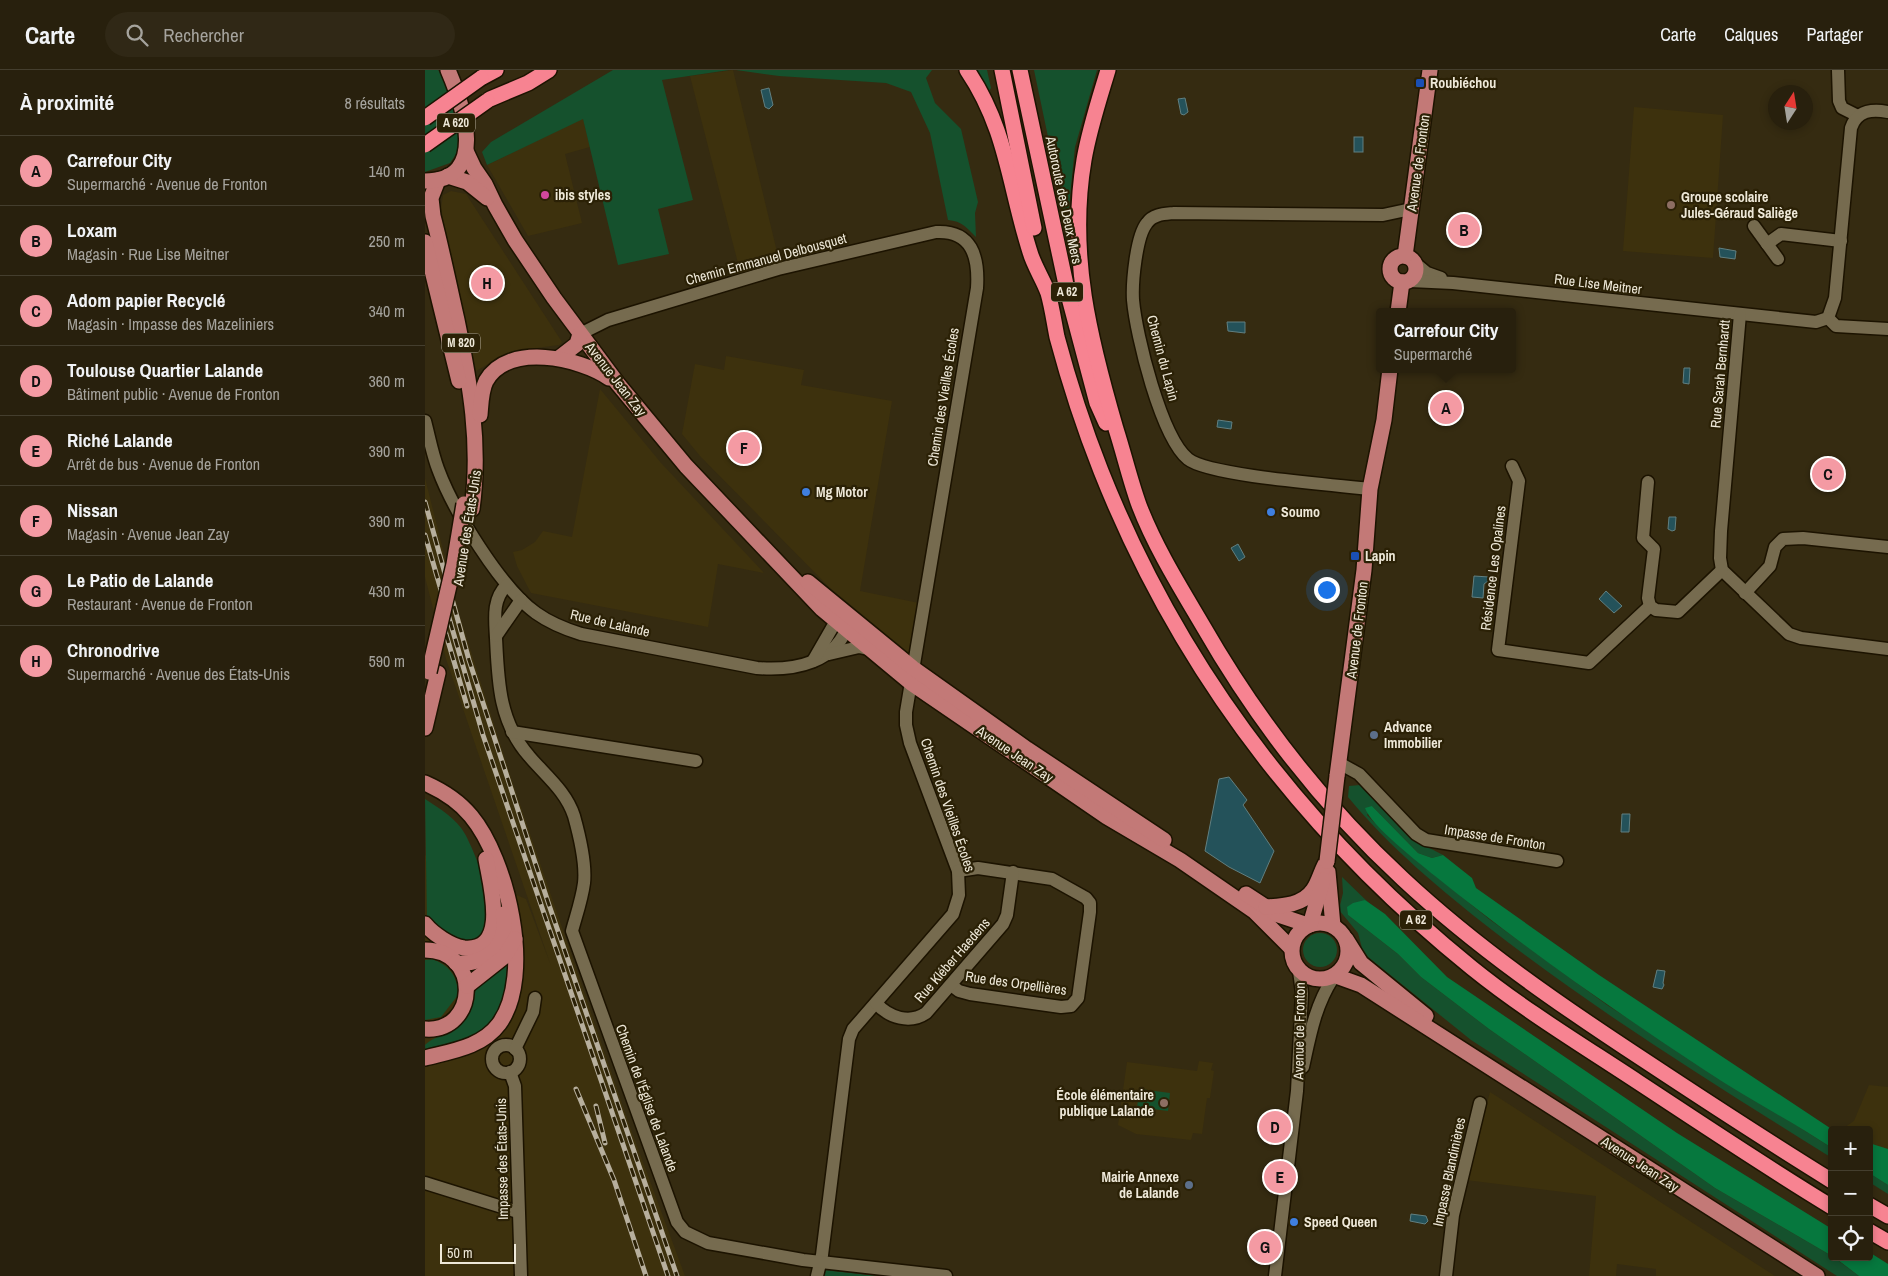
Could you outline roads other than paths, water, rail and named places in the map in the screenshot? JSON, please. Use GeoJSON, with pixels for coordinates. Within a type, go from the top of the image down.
{"type":"FeatureCollection","features":[{"type":"Feature","properties":{"kind":"highway"},"geometry":{"type":"LineString","coordinates":[[485,74],[496,70]]}},
{"type":"Feature","properties":{"kind":"highway"},"geometry":{"type":"LineString","coordinates":[[488,100],[533,70]]}},
{"type":"Feature","properties":{"kind":"highway"},"geometry":{"type":"LineString","coordinates":[[488,100],[528,83],[549,70]]}},
{"type":"Feature","properties":{"kind":"highway"},"geometry":{"type":"LineString","coordinates":[[967,70],[982,92],[997,127],[1030,254],[1047,290]]}},
{"type":"Feature","properties":{"kind":"highway","name":"A 62"},"geometry":{"type":"LineString","coordinates":[[1001,70],[1047,290],[1058,337],[1083,423],[1108,488],[1148,576],[1199,666],[1241,730],[1276,775],[1347,855],[1373,881],[1473,968],[1543,1020],[1828,1204]]}},
{"type":"Feature","properties":{"kind":"highway","name":"Autoroute des Deux Mers"},"geometry":{"type":"LineString","coordinates":[[1020,70],[1045,195],[1080,344],[1097,403],[1139,506]]}},
{"type":"Feature","properties":{"kind":"highway"},"geometry":{"type":"LineString","coordinates":[[1108,70],[1084,160],[1078,226],[1079,269],[1091,341],[1139,506]]}},
{"type":"Feature","properties":{"kind":"highway","name":"A 620"},"geometry":{"type":"LineString","coordinates":[[425,118],[485,74]]}},
{"type":"Feature","properties":{"kind":"highway","name":"A 620"},"geometry":{"type":"LineString","coordinates":[[425,146],[488,100]]}},
{"type":"Feature","properties":{"kind":"highway","name":"A 62"},"geometry":{"type":"LineString","coordinates":[[1139,506],[1174,575],[1230,673],[1261,719],[1321,793],[1401,877],[1449,920],[1533,984],[1666,1074],[1828,1178]]}},
{"type":"Feature","properties":{"kind":"highway"},"geometry":{"type":"LineString","coordinates":[[1873,1207],[1888,1216]]}},
{"type":"Feature","properties":{"kind":"highway"},"geometry":{"type":"LineString","coordinates":[[1873,1233],[1888,1242]]}},
{"type":"Feature","properties":{"kind":"main road"},"geometry":{"type":"LineString","coordinates":[[437,179],[461,164],[466,150],[467,135],[464,117],[448,70]]}},
{"type":"Feature","properties":{"kind":"main road","name":"Avenue de Fronton"},"geometry":{"type":"LineString","coordinates":[[1411,260],[1411,209],[1430,70]]}},
{"type":"Feature","properties":{"kind":"main road","name":"Avenue Jean Zay"},"geometry":{"type":"LineString","coordinates":[[466,150],[470,162],[485,184],[495,206],[522,250],[617,384],[687,466],[755,539],[845,623],[868,649],[911,683],[1107,816],[1180,860],[1254,911],[1269,923],[1291,948]]}},
{"type":"Feature","properties":{"kind":"main road","name":"Avenue Jean Zay"},"geometry":{"type":"LineString","coordinates":[[437,179],[467,182],[495,206]]}},
{"type":"Feature","properties":{"kind":"main road","name":"Avenue des États-Unis"},"geometry":{"type":"LineString","coordinates":[[437,179],[431,198],[433,216],[472,399],[477,475],[468,506]]}},
{"type":"Feature","properties":{"kind":"main road","name":"Avenue des États-Unis"},"geometry":{"type":"LineString","coordinates":[[425,242],[461,391],[467,430],[468,474],[468,506],[452,620],[425,691]]}},
{"type":"Feature","properties":{"kind":"main road"},"geometry":{"type":"LineString","coordinates":[[1399,308],[1406,281],[1416,273],[1411,260],[1397,257],[1390,267],[1392,275],[1406,281]]}},
{"type":"Feature","properties":{"kind":"main road"},"geometry":{"type":"LineString","coordinates":[[559,358],[577,344],[580,334]]}},
{"type":"Feature","properties":{"kind":"main road"},"geometry":{"type":"LineString","coordinates":[[477,454],[481,398],[486,382],[491,374],[508,363],[518,360],[559,358],[594,368],[617,384]]}},
{"type":"Feature","properties":{"kind":"main road","name":"Avenue de Fronton"},"geometry":{"type":"LineString","coordinates":[[1309,925],[1319,900],[1327,861],[1364,570],[1370,489],[1384,420],[1390,373]]}},
{"type":"Feature","properties":{"kind":"main road","name":"Avenue Jean Zay"},"geometry":{"type":"LineString","coordinates":[[845,623],[913,668],[1027,749],[1278,915],[1309,925]]}},
{"type":"Feature","properties":{"kind":"main road","name":"Avenue des États-Unis"},"geometry":{"type":"LineString","coordinates":[[425,728],[431,676]]}},
{"type":"Feature","properties":{"kind":"main road"},"geometry":{"type":"LineString","coordinates":[[425,783],[453,798],[471,816],[486,838],[501,875],[515,939],[516,977],[507,1010],[499,1024],[478,1042],[425,1058]]}},
{"type":"Feature","properties":{"kind":"main road"},"geometry":{"type":"LineString","coordinates":[[425,792],[450,808],[464,822],[486,859],[500,899],[504,917],[503,935],[495,950],[487,957],[469,964],[456,962]]}},
{"type":"Feature","properties":{"kind":"main road"},"geometry":{"type":"LineString","coordinates":[[425,924],[446,941],[461,947],[479,946],[487,940],[493,930],[494,918],[486,859]]}},
{"type":"Feature","properties":{"kind":"main road","name":"Avenue de Fronton"},"geometry":{"type":"LineString","coordinates":[[1267,907],[1297,903],[1305,898],[1313,890],[1327,861]]}},
{"type":"Feature","properties":{"kind":"main road","name":"Avenue de Fronton"},"geometry":{"type":"LineString","coordinates":[[1327,861],[1332,893],[1333,926]]}},
{"type":"Feature","properties":{"kind":"main road"},"geometry":{"type":"LineString","coordinates":[[1324,923],[1333,926],[1346,939],[1349,949],[1348,959],[1343,969],[1334,977],[1317,978],[1299,971],[1291,957],[1291,948],[1297,934],[1309,925],[1324,923]]}},
{"type":"Feature","properties":{"kind":"main road"},"geometry":{"type":"LineString","coordinates":[[467,986],[505,956],[515,939]]}},
{"type":"Feature","properties":{"kind":"main road","name":"Avenue Jean Zay"},"geometry":{"type":"LineString","coordinates":[[1346,939],[1361,962],[1381,981],[1485,1065]]}},
{"type":"Feature","properties":{"kind":"main road"},"geometry":{"type":"LineString","coordinates":[[426,1030],[441,1027],[452,1020],[463,1005],[467,986],[465,977],[456,962],[449,956],[427,948]]}},
{"type":"Feature","properties":{"kind":"main road","name":"Avenue Jean Zay"},"geometry":{"type":"LineString","coordinates":[[1334,977],[1361,985],[1795,1264],[1817,1276]]}},
{"type":"Feature","properties":{"kind":"main road","name":"Avenue Jean Zay"},"geometry":{"type":"LineString","coordinates":[[1795,1264],[1810,1276]]}},
{"type":"Feature","properties":{"kind":"street"},"geometry":{"type":"LineString","coordinates":[[1838,70],[1839,102],[1842,108],[1858,116]]}},
{"type":"Feature","properties":{"kind":"street"},"geometry":{"type":"LineString","coordinates":[[1888,112],[1873,110],[1858,116],[1851,128],[1835,298],[1828,318],[1836,326],[1888,329]]}},
{"type":"Feature","properties":{"kind":"street","name":"Chemin du Lapin"},"geometry":{"type":"LineString","coordinates":[[1370,489],[1214,470],[1188,459],[1174,441],[1157,398],[1139,337],[1133,299],[1134,275],[1141,234],[1147,223],[1156,216],[1174,213],[1383,215],[1411,209]]}},
{"type":"Feature","properties":{"kind":"street"},"geometry":{"type":"LineString","coordinates":[[1754,226],[1778,259]]}},
{"type":"Feature","properties":{"kind":"street","name":"Chemin Emmanuel Delbousquet"},"geometry":{"type":"LineString","coordinates":[[580,334],[608,320],[787,267],[936,232],[947,231],[963,238]]}},
{"type":"Feature","properties":{"kind":"street"},"geometry":{"type":"LineString","coordinates":[[1767,244],[1781,234],[1841,241]]}},
{"type":"Feature","properties":{"kind":"street","name":"Chemin des Vieilles Écoles"},"geometry":{"type":"LineString","coordinates":[[817,1276],[849,1040],[853,1029],[953,914],[959,895],[958,871],[909,742],[906,718],[977,288],[978,272],[975,257],[963,238]]}},
{"type":"Feature","properties":{"kind":"street","name":"Rue Lise Meitner"},"geometry":{"type":"LineString","coordinates":[[1411,260],[1427,273],[1453,283]]}},
{"type":"Feature","properties":{"kind":"street","name":"Rue Lise Meitner"},"geometry":{"type":"LineString","coordinates":[[1406,281],[1453,283],[1740,314]]}},
{"type":"Feature","properties":{"kind":"street","name":"Rue Sarah Bernhardt"},"geometry":{"type":"LineString","coordinates":[[1723,570],[1720,558],[1721,531],[1740,314],[1816,322],[1828,318]]}},
{"type":"Feature","properties":{"kind":"street","name":"Rue de Lalande"},"geometry":{"type":"LineString","coordinates":[[425,421],[437,468],[457,511],[507,585],[521,600],[547,620],[581,634],[757,668],[780,670],[799,667],[829,654],[849,649],[868,649]]}},
{"type":"Feature","properties":{"kind":"street","name":"Résidence Les Opalines"},"geometry":{"type":"LineString","coordinates":[[1512,466],[1519,481],[1498,650],[1589,663],[1650,606]]}},
{"type":"Feature","properties":{"kind":"street"},"geometry":{"type":"LineString","coordinates":[[1648,482],[1643,538],[1654,548],[1648,598],[1650,606],[1656,610],[1678,612],[1723,570],[1789,634],[1801,638],[1888,649]]}},
{"type":"Feature","properties":{"kind":"street"},"geometry":{"type":"LineString","coordinates":[[1745,593],[1769,566],[1775,547],[1783,539],[1803,538],[1888,547]]}},
{"type":"Feature","properties":{"kind":"street","name":"Chemin de l'Église de Lalande"},"geometry":{"type":"LineString","coordinates":[[507,585],[498,595],[496,604],[500,700],[512,732],[527,754],[559,788],[573,814],[580,845],[584,882],[572,932],[677,1222],[685,1232],[708,1243],[820,1262],[946,1276]]}},
{"type":"Feature","properties":{"kind":"street"},"geometry":{"type":"LineString","coordinates":[[496,636],[521,600]]}},
{"type":"Feature","properties":{"kind":"street"},"geometry":{"type":"LineString","coordinates":[[813,661],[845,623]]}},
{"type":"Feature","properties":{"kind":"street","name":"Rue de Lalande"},"geometry":{"type":"LineString","coordinates":[[829,654],[845,623]]}},
{"type":"Feature","properties":{"kind":"street"},"geometry":{"type":"LineString","coordinates":[[512,732],[696,761]]}},
{"type":"Feature","properties":{"kind":"street","name":"Impasse de Fronton"},"geometry":{"type":"LineString","coordinates":[[1338,769],[1359,774],[1416,834],[1425,840],[1557,861]]}},
{"type":"Feature","properties":{"kind":"street","name":"Rue des Orpellières"},"geometry":{"type":"LineString","coordinates":[[951,985],[959,991],[970,994],[1061,1007],[1071,1006],[1078,998],[1090,903],[1086,898],[1052,879],[978,868],[958,871]]}},
{"type":"Feature","properties":{"kind":"street","name":"Rue Kléber Haedens"},"geometry":{"type":"LineString","coordinates":[[876,1003],[881,1009],[898,1018],[917,1019],[926,1013],[1003,924],[1007,915],[1013,872]]}},
{"type":"Feature","properties":{"kind":"street","name":"Avenue de Fronton"},"geometry":{"type":"LineString","coordinates":[[1275,1276],[1297,1091],[1302,993],[1299,971]]}},
{"type":"Feature","properties":{"kind":"street","name":"Avenue de Fronton"},"geometry":{"type":"LineString","coordinates":[[1297,1091],[1311,1028],[1320,1000],[1334,977]]}},
{"type":"Feature","properties":{"kind":"street"},"geometry":{"type":"LineString","coordinates":[[515,1049],[533,1012],[535,998]]}},
{"type":"Feature","properties":{"kind":"street"},"geometry":{"type":"LineString","coordinates":[[505,1045],[515,1049],[519,1056],[519,1064],[510,1072],[505,1073],[495,1068],[491,1059],[496,1049],[500,1046],[505,1045]]}},
{"type":"Feature","properties":{"kind":"street","name":"Impasse des États-Unis"},"geometry":{"type":"LineString","coordinates":[[510,1072],[515,1086],[521,1276]]}},
{"type":"Feature","properties":{"kind":"street","name":"Impasse Blandinières"},"geometry":{"type":"LineString","coordinates":[[1446,1276],[1453,1215],[1480,1104]]}},
{"type":"Feature","properties":{"kind":"street"},"geometry":{"type":"LineString","coordinates":[[425,1183],[518,1212]]}},
{"type":"Feature","properties":{"kind":"water"},"geometry":{"type":"Polygon","coordinates":[[[769,88],[773,105],[769,109],[765,107],[761,90],[769,88]]]}},
{"type":"Feature","properties":{"kind":"water"},"geometry":{"type":"Polygon","coordinates":[[[1185,98],[1188,112],[1184,115],[1181,114],[1178,99],[1185,98]]]}},
{"type":"Feature","properties":{"kind":"water"},"geometry":{"type":"Polygon","coordinates":[[[1354,137],[1363,137],[1363,152],[1354,152],[1354,137]]]}},
{"type":"Feature","properties":{"kind":"water"},"geometry":{"type":"Polygon","coordinates":[[[1719,248],[1736,251],[1735,259],[1720,257],[1719,248]]]}},
{"type":"Feature","properties":{"kind":"water"},"geometry":{"type":"Polygon","coordinates":[[[1227,322],[1245,322],[1245,333],[1228,331],[1227,322]]]}},
{"type":"Feature","properties":{"kind":"water"},"geometry":{"type":"Polygon","coordinates":[[[1684,368],[1690,368],[1689,384],[1683,383],[1684,368]]]}},
{"type":"Feature","properties":{"kind":"water"},"geometry":{"type":"Polygon","coordinates":[[[1218,420],[1232,422],[1231,429],[1217,427],[1218,420]]]}},
{"type":"Feature","properties":{"kind":"water"},"geometry":{"type":"Polygon","coordinates":[[[1669,517],[1676,517],[1675,530],[1672,531],[1668,529],[1669,517]]]}},
{"type":"Feature","properties":{"kind":"water"},"geometry":{"type":"Polygon","coordinates":[[[1238,544],[1245,557],[1239,561],[1231,548],[1238,544]]]}},
{"type":"Feature","properties":{"kind":"water"},"geometry":{"type":"Polygon","coordinates":[[[1474,576],[1489,577],[1488,581],[1484,584],[1483,598],[1472,597],[1474,576]]]}},
{"type":"Feature","properties":{"kind":"water"},"geometry":{"type":"Polygon","coordinates":[[[1606,591],[1622,606],[1614,613],[1599,599],[1606,591]]]}},
{"type":"Feature","properties":{"kind":"water"},"geometry":{"type":"Polygon","coordinates":[[[1229,777],[1247,800],[1243,805],[1274,851],[1260,883],[1229,867],[1205,851],[1219,779],[1229,777]]]}},
{"type":"Feature","properties":{"kind":"water"},"geometry":{"type":"Polygon","coordinates":[[[1622,814],[1630,814],[1629,832],[1621,832],[1622,814]]]}},
{"type":"Feature","properties":{"kind":"water"},"geometry":{"type":"Polygon","coordinates":[[[1657,970],[1665,971],[1662,989],[1653,987],[1657,970]]]}},
{"type":"Feature","properties":{"kind":"water"},"geometry":{"type":"Polygon","coordinates":[[[1411,1214],[1426,1216],[1428,1221],[1425,1224],[1410,1221],[1411,1214]]]}},
{"type":"Feature","properties":{"kind":"railway"},"geometry":{"type":"LineString","coordinates":[[425,502],[469,660],[549,905],[677,1276]]}},
{"type":"Feature","properties":{"kind":"railway"},"geometry":{"type":"LineString","coordinates":[[425,535],[483,735],[668,1276]]}},
{"type":"Feature","properties":{"kind":"railway"},"geometry":{"type":"LineString","coordinates":[[441,617],[467,706]]}},
{"type":"Feature","properties":{"kind":"railway"},"geometry":{"type":"LineString","coordinates":[[576,1089],[614,1180],[646,1276]]}},
{"type":"Feature","properties":{"kind":"railway"},"geometry":{"type":"LineString","coordinates":[[596,1106],[605,1143]]}},
{"type":"Feature","properties":{"kind":"place","name":"Roubiéchou"},"geometry":{"type":"Point","coordinates":[1420,83]}},
{"type":"Feature","properties":{"kind":"place","name":"ibis styles"},"geometry":{"type":"Point","coordinates":[545,195]}},
{"type":"Feature","properties":{"kind":"place","name":"Groupe scolaire Jules-Géraud Saliège"},"geometry":{"type":"Point","coordinates":[1671,205]}},
{"type":"Feature","properties":{"kind":"place","name":"Loxam"},"geometry":{"type":"Point","coordinates":[1464,230]}},
{"type":"Feature","properties":{"kind":"place","name":"Chronodrive"},"geometry":{"type":"Point","coordinates":[487,283]}},
{"type":"Feature","properties":{"kind":"place","name":"Carrefour City"},"geometry":{"type":"Point","coordinates":[1446,408]}},
{"type":"Feature","properties":{"kind":"place","name":"Nissan"},"geometry":{"type":"Point","coordinates":[744,448]}},
{"type":"Feature","properties":{"kind":"place","name":"Adom papier Recyclé"},"geometry":{"type":"Point","coordinates":[1828,474]}},
{"type":"Feature","properties":{"kind":"place","name":"Mg Motor"},"geometry":{"type":"Point","coordinates":[806,492]}},
{"type":"Feature","properties":{"kind":"place","name":"Soumo"},"geometry":{"type":"Point","coordinates":[1271,512]}},
{"type":"Feature","properties":{"kind":"place","name":"Lapin"},"geometry":{"type":"Point","coordinates":[1355,556]}},
{"type":"Feature","properties":{"kind":"place","name":"Advance Immobilier"},"geometry":{"type":"Point","coordinates":[1374,735]}},
{"type":"Feature","properties":{"kind":"place","name":"École élémentaire publique Lalande"},"geometry":{"type":"Point","coordinates":[1164,1103]}},
{"type":"Feature","properties":{"kind":"place","name":"Toulouse Quartier Lalande"},"geometry":{"type":"Point","coordinates":[1275,1127]}},
{"type":"Feature","properties":{"kind":"place","name":"Riché Lalande"},"geometry":{"type":"Point","coordinates":[1280,1177]}},
{"type":"Feature","properties":{"kind":"place","name":"Mairie Annexe de Lalande"},"geometry":{"type":"Point","coordinates":[1189,1185]}},
{"type":"Feature","properties":{"kind":"place","name":"Speed Queen"},"geometry":{"type":"Point","coordinates":[1294,1222]}},
{"type":"Feature","properties":{"kind":"place","name":"Le Patio de Lalande"},"geometry":{"type":"Point","coordinates":[1265,1247]}}]}
